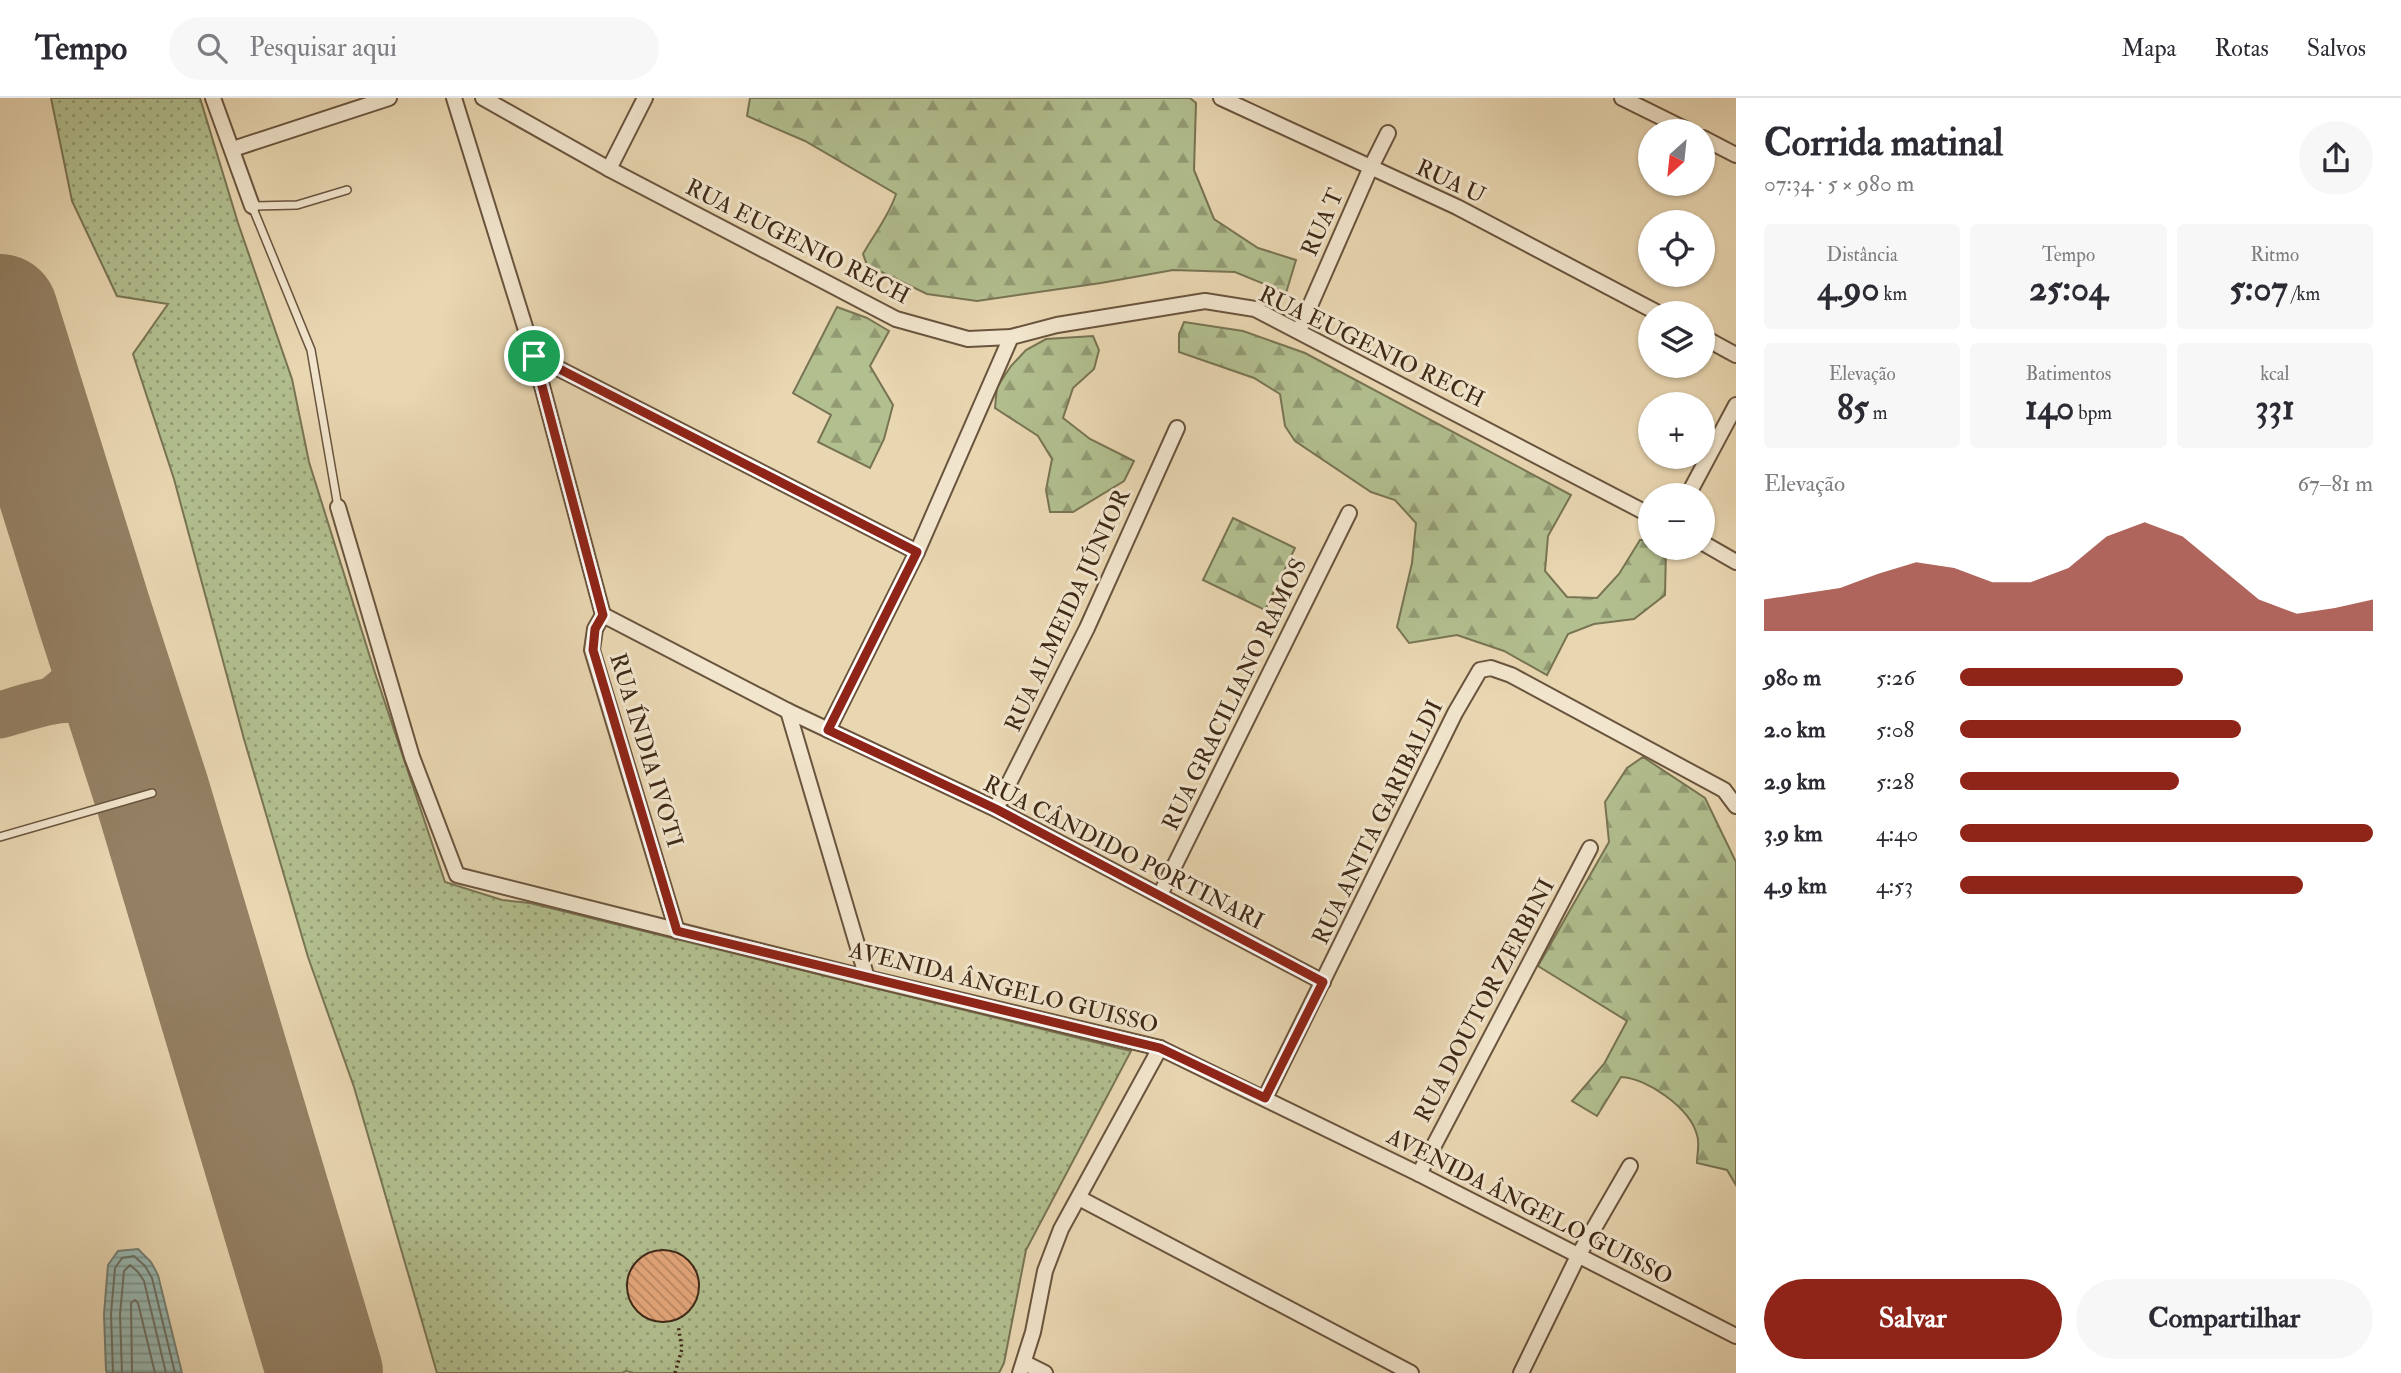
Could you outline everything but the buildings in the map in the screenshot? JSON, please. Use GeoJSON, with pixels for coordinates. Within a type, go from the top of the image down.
{"type":"FeatureCollection","features":[{"type":"Feature","properties":{"kind":"street"},"geometry":{"type":"LineString","coordinates":[[213,98],[252,205]]}},
{"type":"Feature","properties":{"kind":"street"},"geometry":{"type":"LineString","coordinates":[[233,149],[389,98]]}},
{"type":"Feature","properties":{"kind":"street"},"geometry":{"type":"LineString","coordinates":[[454,98],[534,356],[603,615]]}},
{"type":"Feature","properties":{"kind":"street","name":"RUA EUGENIO RECH"},"geometry":{"type":"LineString","coordinates":[[483,98],[609,169],[896,319],[968,339],[1011,337],[1057,325],[1205,301],[1255,309],[1638,509]]}},
{"type":"Feature","properties":{"kind":"street"},"geometry":{"type":"LineString","coordinates":[[609,169],[645,98]]}},
{"type":"Feature","properties":{"kind":"street","name":"RUA U"},"geometry":{"type":"LineString","coordinates":[[1221,98],[1457,207],[1638,302]]}},
{"type":"Feature","properties":{"kind":"street"},"geometry":{"type":"LineString","coordinates":[[1622,98],[1665,119]]}},
{"type":"Feature","properties":{"kind":"street","name":"RUA T"},"geometry":{"type":"LineString","coordinates":[[1299,331],[1388,133]]}},
{"type":"Feature","properties":{"kind":"street"},"geometry":{"type":"LineString","coordinates":[[1715,144],[1736,155]]}},
{"type":"Feature","properties":{"kind":"street"},"geometry":{"type":"LineString","coordinates":[[828,730],[917,552],[1011,337]]}},
{"type":"Feature","properties":{"kind":"street"},"geometry":{"type":"LineString","coordinates":[[1715,344],[1736,355]]}},
{"type":"Feature","properties":{"kind":"street"},"geometry":{"type":"LineString","coordinates":[[534,356],[917,552]]}},
{"type":"Feature","properties":{"kind":"street"},"geometry":{"type":"LineString","coordinates":[[1694,483],[1736,405]]}},
{"type":"Feature","properties":{"kind":"street","name":"RUA ALMEIDA JÚNIOR"},"geometry":{"type":"LineString","coordinates":[[996,809],[1087,628],[1177,428]]}},
{"type":"Feature","properties":{"kind":"street","name":"AVENIDA ÂNGELO GUISSO"},"geometry":{"type":"LineString","coordinates":[[338,507],[412,757],[457,875],[1160,1048],[1419,1174],[1736,1336]]}},
{"type":"Feature","properties":{"kind":"street","name":"RUA GRACILIANO RAMOS"},"geometry":{"type":"LineString","coordinates":[[1160,895],[1349,513]]}},
{"type":"Feature","properties":{"kind":"street"},"geometry":{"type":"LineString","coordinates":[[1715,550],[1736,562]]}},
{"type":"Feature","properties":{"kind":"street","name":"RUA CÂNDIDO PORTINARI"},"geometry":{"type":"LineString","coordinates":[[603,615],[788,711],[996,809],[1323,982]]}},
{"type":"Feature","properties":{"kind":"street","name":"RUA ÍNDIA IVOTI"},"geometry":{"type":"LineString","coordinates":[[603,615],[595,629],[593,650],[677,931]]}},
{"type":"Feature","properties":{"kind":"street","name":"RUA ANITA GARIBALDI"},"geometry":{"type":"LineString","coordinates":[[1265,1098],[1455,713],[1480,670],[1491,668],[1511,675],[1724,790],[1736,806]]}},
{"type":"Feature","properties":{"kind":"street"},"geometry":{"type":"LineString","coordinates":[[788,711],[867,978]]}},
{"type":"Feature","properties":{"kind":"street","name":"RUA DOUTOR ZERBINI"},"geometry":{"type":"LineString","coordinates":[[1419,1174],[1590,848]]}},
{"type":"Feature","properties":{"kind":"street"},"geometry":{"type":"LineString","coordinates":[[1045,1373],[1022,1368],[1045,1271],[1060,1229],[1160,1048]]}},
{"type":"Feature","properties":{"kind":"street"},"geometry":{"type":"LineString","coordinates":[[1521,1373],[1578,1256],[1630,1166]]}},
{"type":"Feature","properties":{"kind":"street"},"geometry":{"type":"LineString","coordinates":[[1079,1198],[1411,1373]]}},
{"type":"Feature","properties":{"kind":"lane"},"geometry":{"type":"LineString","coordinates":[[338,507],[311,351],[252,205],[297,205],[347,190]]}},
{"type":"Feature","properties":{"kind":"lane"},"geometry":{"type":"LineString","coordinates":[[0,837],[152,793]]}},
{"type":"Feature","properties":{"kind":"path"},"geometry":{"type":"LineString","coordinates":[[675,1373],[682,1349],[678,1325]]}},
{"type":"Feature","properties":{"kind":"green space"},"geometry":{"type":"Polygon","coordinates":[[[51,98],[200,98],[238,223],[292,379],[309,462],[375,673],[445,882],[502,900],[530,903],[1131,1051],[1026,1250],[1004,1363],[999,1373],[437,1373],[354,1087],[308,957],[244,739],[174,479],[133,354],[168,304],[117,296],[72,201],[51,98]]]}},
{"type":"Feature","properties":{"kind":"green space"},"geometry":{"type":"Polygon","coordinates":[[[750,98],[1190,98],[1196,103],[1194,170],[1214,219],[1258,248],[1296,260],[1286,293],[1235,272],[1173,270],[977,301],[927,294],[867,265],[863,254],[896,194],[805,141],[747,116],[750,98]]]}},
{"type":"Feature","properties":{"kind":"green space"},"geometry":{"type":"Polygon","coordinates":[[[837,307],[867,318],[889,331],[870,366],[893,405],[884,439],[870,468],[818,442],[831,415],[793,393],[837,307]]]}},
{"type":"Feature","properties":{"kind":"green space"},"geometry":{"type":"Polygon","coordinates":[[[1184,322],[1243,331],[1305,353],[1571,495],[1548,536],[1545,571],[1567,597],[1597,598],[1619,574],[1638,543],[1638,560],[1666,560],[1665,595],[1634,619],[1594,624],[1568,634],[1547,675],[1504,651],[1457,635],[1409,643],[1397,627],[1412,563],[1416,523],[1395,500],[1371,492],[1295,441],[1285,426],[1280,394],[1254,378],[1179,352],[1179,334],[1184,322]]]}},
{"type":"Feature","properties":{"kind":"green space"},"geometry":{"type":"Polygon","coordinates":[[[1093,336],[1099,350],[1094,369],[1073,388],[1063,418],[1090,439],[1134,461],[1124,481],[1073,512],[1050,512],[1046,490],[1052,459],[1038,436],[995,408],[997,387],[1026,350],[1046,339],[1093,336]]]}},
{"type":"Feature","properties":{"kind":"green space"},"geometry":{"type":"Polygon","coordinates":[[[1233,518],[1295,548],[1265,610],[1203,580],[1233,518]]]}},
{"type":"Feature","properties":{"kind":"green space"},"geometry":{"type":"Polygon","coordinates":[[[1643,757],[1705,798],[1736,862],[1736,1185],[1727,1170],[1697,1163],[1698,1141],[1693,1125],[1677,1105],[1655,1089],[1621,1077],[1597,1116],[1572,1101],[1604,1064],[1627,1021],[1538,966],[1609,842],[1605,802],[1627,768],[1643,757]]]}},
{"type":"Feature","properties":{"kind":"water"},"geometry":{"type":"Polygon","coordinates":[[[138,1249],[151,1262],[158,1275],[182,1373],[107,1373],[104,1314],[108,1265],[118,1251],[138,1249]]]}},
{"type":"Feature","properties":{"kind":"taxiway"},"geometry":{"type":"LineString","coordinates":[[56,698],[75,680],[87,662],[93,640],[94,614]]}},
{"type":"Feature","properties":{"kind":"taxiway"},"geometry":{"type":"LineString","coordinates":[[0,715],[41,703],[74,700],[104,710],[119,722],[135,741]]}},
{"type":"Feature","properties":{"kind":"runway"},"geometry":{"type":"LineString","coordinates":[[0,312],[152,793],[325,1373]]}},
{"type":"Feature","properties":{"kind":"route"},"geometry":{"type":"LineString","coordinates":[[534,356],[917,552],[828,730],[996,809],[1323,982],[1265,1098],[1160,1048],[677,931],[593,650],[595,629],[603,615],[534,356]]}}]}
